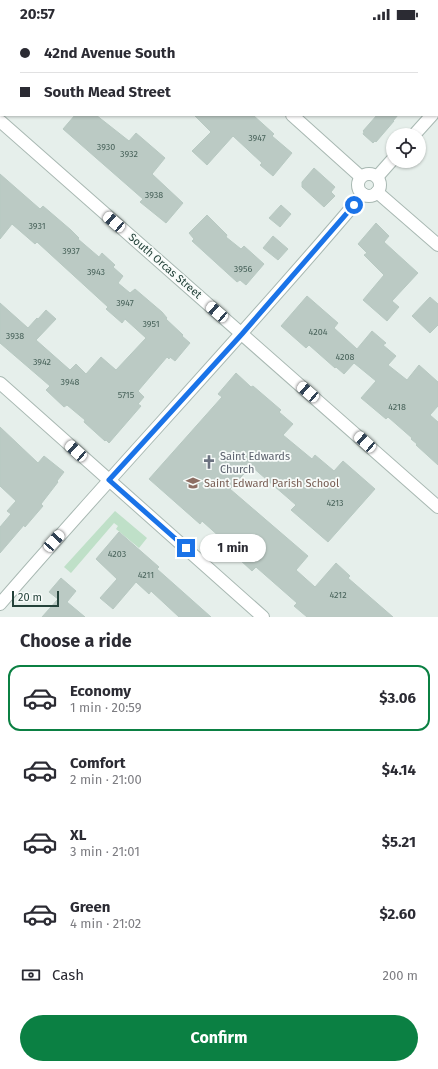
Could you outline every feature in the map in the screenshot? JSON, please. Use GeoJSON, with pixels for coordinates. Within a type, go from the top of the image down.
{"type":"FeatureCollection","features":[{"type":"Feature","properties":{"kind":"street"},"geometry":{"type":"LineString","coordinates":[[293,116],[361,176]]}},
{"type":"Feature","properties":{"kind":"street"},"geometry":{"type":"LineString","coordinates":[[420,128],[431,116]]}},
{"type":"Feature","properties":{"kind":"street","name":"South Orcas Street"},"geometry":{"type":"LineString","coordinates":[[0,121],[438,507]]}},
{"type":"Feature","properties":{"kind":"street"},"geometry":{"type":"LineString","coordinates":[[377,177],[386,167]]}},
{"type":"Feature","properties":{"kind":"street"},"geometry":{"type":"LineString","coordinates":[[368,174],[377,177],[380,182],[380,186],[377,192],[370,196],[360,192],[357,185],[361,176],[368,174]]}},
{"type":"Feature","properties":{"kind":"street"},"geometry":{"type":"LineString","coordinates":[[377,192],[438,245]]}},
{"type":"Feature","properties":{"kind":"street"},"geometry":{"type":"LineString","coordinates":[[0,604],[109,480],[242,334],[362,194]]}},
{"type":"Feature","properties":{"kind":"street"},"geometry":{"type":"LineString","coordinates":[[0,383],[263,617]]}},
{"type":"Feature","properties":{"kind":"green space"},"geometry":{"type":"Polygon","coordinates":[[[115,511],[147,538],[139,548],[116,529],[118,526],[114,523],[71,573],[64,567],[115,511]]]}},
{"type":"Feature","properties":{"kind":"building"},"geometry":{"type":"Polygon","coordinates":[[[74,116],[97,116],[129,141],[136,133],[165,158],[152,174],[183,203],[166,223],[140,202],[143,199],[63,129],[74,116]]]}},
{"type":"Feature","properties":{"kind":"building"},"geometry":{"type":"Polygon","coordinates":[[[195,116],[254,116],[274,134],[272,136],[292,153],[273,176],[260,165],[262,163],[233,136],[207,165],[192,151],[211,132],[195,116]]]}},
{"type":"Feature","properties":{"kind":"building"},"geometry":{"type":"Polygon","coordinates":[[[376,116],[397,116],[376,142],[375,141],[373,143],[363,134],[363,131],[376,116]]]}},
{"type":"Feature","properties":{"kind":"building"},"geometry":{"type":"Polygon","coordinates":[[[314,168],[335,187],[331,192],[335,196],[324,207],[302,187],[302,182],[314,168]]]}},
{"type":"Feature","properties":{"kind":"building"},"geometry":{"type":"Polygon","coordinates":[[[0,174],[40,209],[43,206],[99,257],[102,253],[115,265],[113,267],[123,276],[118,283],[130,293],[135,289],[162,312],[167,318],[166,319],[190,343],[175,361],[170,357],[169,359],[167,357],[138,391],[144,397],[138,404],[141,406],[109,443],[84,422],[85,420],[67,405],[64,407],[46,390],[50,386],[0,343],[0,303],[28,328],[46,310],[56,319],[36,340],[70,370],[76,364],[86,374],[101,357],[116,370],[146,338],[125,319],[122,323],[106,309],[108,307],[37,242],[35,244],[12,224],[0,239],[0,174]]]}},
{"type":"Feature","properties":{"kind":"building"},"geometry":{"type":"Polygon","coordinates":[[[281,205],[291,214],[280,227],[269,218],[281,205]]]}},
{"type":"Feature","properties":{"kind":"building"},"geometry":{"type":"Polygon","coordinates":[[[207,215],[227,235],[226,237],[241,249],[244,246],[264,264],[246,285],[240,280],[237,282],[192,241],[194,239],[189,233],[207,215]]]}},
{"type":"Feature","properties":{"kind":"building"},"geometry":{"type":"Polygon","coordinates":[[[376,223],[389,236],[384,242],[418,273],[392,301],[399,307],[387,321],[363,300],[384,275],[364,255],[367,253],[358,244],[376,223]]]}},
{"type":"Feature","properties":{"kind":"building"},"geometry":{"type":"Polygon","coordinates":[[[273,236],[288,249],[278,260],[263,248],[273,236]]]}},
{"type":"Feature","properties":{"kind":"building"},"geometry":{"type":"Polygon","coordinates":[[[307,296],[338,323],[334,328],[357,349],[372,331],[386,343],[383,345],[396,356],[388,365],[407,380],[419,365],[438,382],[438,406],[430,415],[438,422],[438,465],[416,445],[417,444],[411,439],[412,438],[388,417],[386,419],[361,398],[376,381],[354,363],[344,374],[309,345],[306,348],[281,326],[307,296]]]}},
{"type":"Feature","properties":{"kind":"building"},"geometry":{"type":"Polygon","coordinates":[[[430,297],[438,304],[438,325],[430,333],[412,316],[430,297]]]}},
{"type":"Feature","properties":{"kind":"building"},"geometry":{"type":"Polygon","coordinates":[[[236,373],[251,387],[253,386],[281,410],[279,412],[293,424],[283,435],[312,459],[315,455],[334,471],[343,461],[375,489],[328,542],[291,510],[296,505],[251,466],[230,489],[308,556],[296,570],[315,587],[336,563],[350,576],[348,578],[393,617],[307,617],[294,606],[297,603],[256,567],[252,571],[239,559],[241,556],[202,521],[200,524],[149,479],[222,397],[218,394],[236,373]]]}},
{"type":"Feature","properties":{"kind":"building"},"geometry":{"type":"Polygon","coordinates":[[[0,427],[38,463],[44,456],[64,472],[41,504],[43,506],[0,553],[0,527],[11,514],[7,511],[16,501],[0,486],[0,427]]]}},
{"type":"Feature","properties":{"kind":"building"},"geometry":{"type":"Polygon","coordinates":[[[119,532],[159,567],[157,569],[211,617],[179,617],[151,591],[149,594],[136,582],[113,609],[100,598],[117,579],[96,559],[119,532]]]}},
{"type":"Feature","properties":{"kind":"building"},"geometry":{"type":"Polygon","coordinates":[[[61,578],[76,591],[67,602],[85,617],[42,617],[58,599],[49,592],[61,578]]]}},
{"type":"Feature","properties":{"kind":"place","name":"Saint Edwards Church"},"geometry":{"type":"Point","coordinates":[209,462]}},
{"type":"Feature","properties":{"kind":"place","name":"Saint Edward Parish School"},"geometry":{"type":"Point","coordinates":[193,483]}},
{"type":"Feature","properties":{"kind":"route"},"geometry":{"type":"LineString","coordinates":[[186,548],[109,480],[242,334],[354,205]]}}]}
